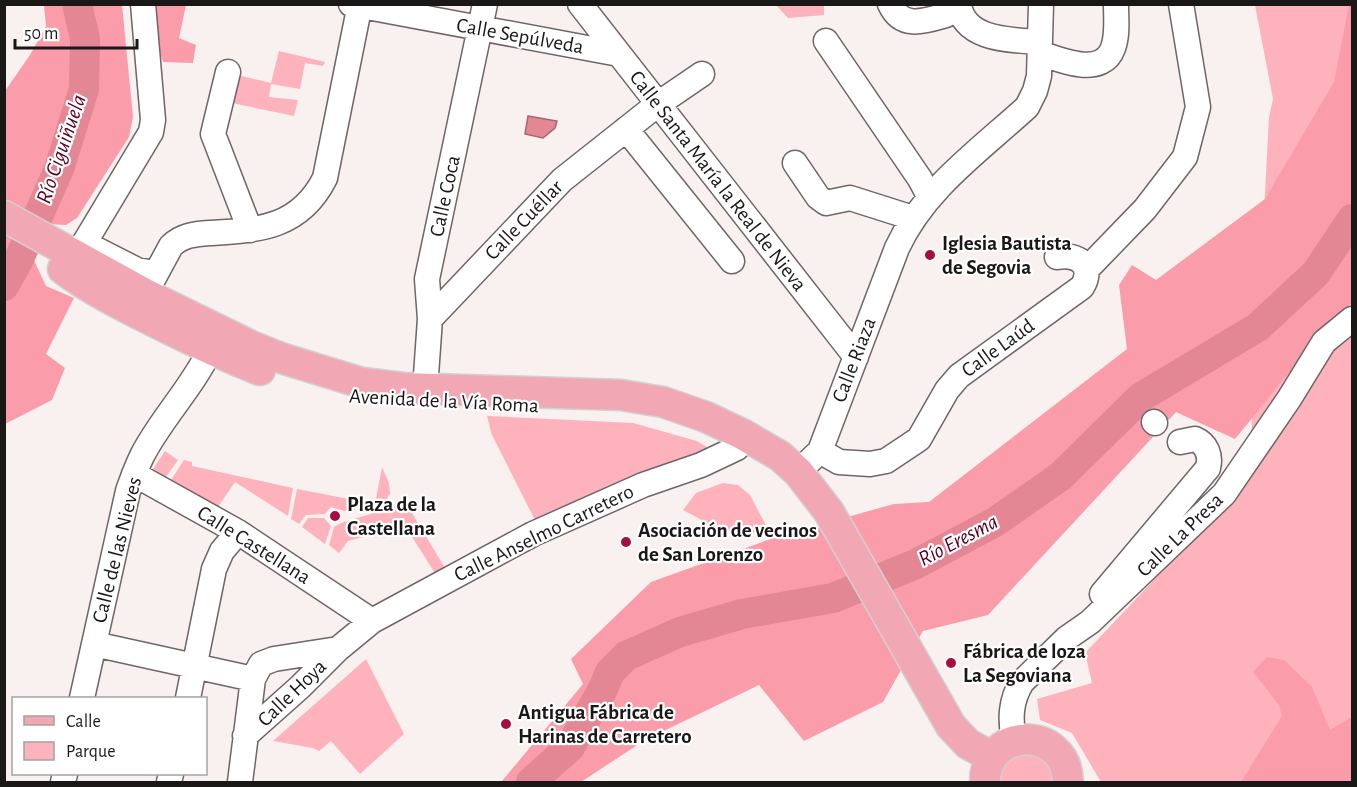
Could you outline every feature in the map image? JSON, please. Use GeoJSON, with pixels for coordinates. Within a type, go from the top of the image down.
{"type":"FeatureCollection","features":[{"type":"Feature","properties":{"kind":"main road","name":"Avenida de la Vía Roma"},"geometry":{"type":"LineString","coordinates":[[4,216],[63,253],[84,274],[127,296],[134,297],[146,279],[201,321],[281,358],[381,387],[621,395],[663,402],[724,441]]}},
{"type":"Feature","properties":{"kind":"main road","name":"Avenida de la Vía Roma"},"geometry":{"type":"LineString","coordinates":[[4,234],[63,253],[94,290],[210,350],[305,387],[390,403],[618,409],[660,418],[701,430],[724,441],[774,452],[810,501]]}},
{"type":"Feature","properties":{"kind":"main road"},"geometry":{"type":"LineString","coordinates":[[146,279],[152,310],[165,327]]}},
{"type":"Feature","properties":{"kind":"main road"},"geometry":{"type":"LineString","coordinates":[[201,321],[208,333],[210,350],[219,345],[226,346],[302,375],[362,383]]}},
{"type":"Feature","properties":{"kind":"main road"},"geometry":{"type":"LineString","coordinates":[[810,501],[903,655],[945,741],[994,764],[1030,740],[1038,741],[1054,749],[1064,763],[1069,782]]}},
{"type":"Feature","properties":{"kind":"street"},"geometry":{"type":"LineString","coordinates":[[63,253],[151,132],[153,120],[143,4]]}},
{"type":"Feature","properties":{"kind":"street","name":"Calle Coca"},"geometry":{"type":"LineString","coordinates":[[425,389],[430,319],[427,279],[485,4]]}},
{"type":"Feature","properties":{"kind":"street","name":"Calle Santa María la Real de Nieva"},"geometry":{"type":"LineString","coordinates":[[580,4],[856,357]]}},
{"type":"Feature","properties":{"kind":"street"},"geometry":{"type":"LineString","coordinates":[[890,4],[899,18],[906,21],[926,21],[953,10],[970,27],[984,34],[1040,47],[1064,62],[1084,65],[1102,60],[1114,46],[1116,4]]}},
{"type":"Feature","properties":{"kind":"street","name":"Calle Riaza"},"geometry":{"type":"LineString","coordinates":[[810,501],[820,451],[897,248],[913,218],[929,196],[1027,107],[1035,91],[1039,76],[1041,4]]}},
{"type":"Feature","properties":{"kind":"street","name":"Calle Laúd"},"geometry":{"type":"LineString","coordinates":[[820,451],[839,462],[870,464],[886,461],[919,439],[953,381],[1082,287],[1087,279],[1087,269],[1145,209],[1185,157],[1198,107],[1181,4]]}},
{"type":"Feature","properties":{"kind":"street"},"geometry":{"type":"LineString","coordinates":[[146,279],[171,246],[180,239],[200,234],[250,230],[277,224],[298,212],[318,193],[325,178],[357,5]]}},
{"type":"Feature","properties":{"kind":"street","name":"Calle Sepúlveda"},"geometry":{"type":"LineString","coordinates":[[357,5],[479,30],[619,54]]}},
{"type":"Feature","properties":{"kind":"street"},"geometry":{"type":"LineString","coordinates":[[826,41],[920,179],[929,196]]}},
{"type":"Feature","properties":{"kind":"street"},"geometry":{"type":"LineString","coordinates":[[228,72],[213,134],[250,230]]}},
{"type":"Feature","properties":{"kind":"street","name":"Calle Cuéllar"},"geometry":{"type":"LineString","coordinates":[[430,319],[546,194],[658,104],[702,74]]}},
{"type":"Feature","properties":{"kind":"street"},"geometry":{"type":"LineString","coordinates":[[626,129],[732,261]]}},
{"type":"Feature","properties":{"kind":"street"},"geometry":{"type":"LineString","coordinates":[[795,163],[818,196],[826,202],[849,198],[913,218]]}},
{"type":"Feature","properties":{"kind":"street"},"geometry":{"type":"LineString","coordinates":[[1057,256],[1076,257],[1087,269]]}},
{"type":"Feature","properties":{"kind":"street","name":"Calle La Presa"},"geometry":{"type":"LineString","coordinates":[[994,764],[1017,691],[1022,682],[1066,638],[1090,622],[1224,494],[1289,399],[1324,342],[1353,319]]}},
{"type":"Feature","properties":{"kind":"street","name":"Calle de las Nieves"},"geometry":{"type":"LineString","coordinates":[[82,697],[128,491],[134,474],[143,454],[210,350]]}},
{"type":"Feature","properties":{"kind":"street"},"geometry":{"type":"LineString","coordinates":[[1066,638],[1208,468],[1209,454],[1204,445],[1195,439],[1180,442]]}},
{"type":"Feature","properties":{"kind":"street","name":"Calle Anselmo Carretero"},"geometry":{"type":"LineString","coordinates":[[372,621],[533,534],[643,485],[701,465],[724,441]]}},
{"type":"Feature","properties":{"kind":"street","name":"Calle Castellana"},"geometry":{"type":"LineString","coordinates":[[134,474],[238,532],[372,621]]}},
{"type":"Feature","properties":{"kind":"street"},"geometry":{"type":"LineString","coordinates":[[188,697],[214,569],[222,551],[238,532]]}},
{"type":"Feature","properties":{"kind":"street","name":"Calle Hoya"},"geometry":{"type":"LineString","coordinates":[[245,736],[283,703],[338,649],[372,621]]}},
{"type":"Feature","properties":{"kind":"street"},"geometry":{"type":"LineString","coordinates":[[94,644],[253,679],[240,783]]}},
{"type":"Feature","properties":{"kind":"street","name":"Calle Hoya"},"geometry":{"type":"LineString","coordinates":[[253,679],[259,666],[268,661],[338,649]]}},
{"type":"Feature","properties":{"kind":"green space"},"geometry":{"type":"Polygon","coordinates":[[[776,5],[824,5],[824,15],[788,18],[776,5]]]}},
{"type":"Feature","properties":{"kind":"green space"},"geometry":{"type":"Polygon","coordinates":[[[1255,5],[1352,5],[1352,219],[1258,327],[1269,117],[1273,99],[1255,5]]]}},
{"type":"Feature","properties":{"kind":"green space"},"geometry":{"type":"Polygon","coordinates":[[[279,51],[325,62],[323,66],[305,63],[300,89],[271,84],[269,97],[298,100],[294,116],[227,102],[233,74],[271,83],[279,51]]]}},
{"type":"Feature","properties":{"kind":"green space"},"geometry":{"type":"Polygon","coordinates":[[[1352,303],[1352,782],[1101,782],[1072,733],[1040,720],[1037,699],[1092,683],[1085,653],[1251,477],[1252,418],[1331,322],[1352,303]]]}},
{"type":"Feature","properties":{"kind":"green space"},"geometry":{"type":"Polygon","coordinates":[[[487,416],[633,423],[697,441],[707,447],[697,457],[536,522],[492,435],[487,416]]]}},
{"type":"Feature","properties":{"kind":"green space"},"geometry":{"type":"Polygon","coordinates":[[[165,451],[178,460],[166,477],[153,469],[165,451]]]}},
{"type":"Feature","properties":{"kind":"green space"},"geometry":{"type":"Polygon","coordinates":[[[184,460],[192,462],[192,466],[293,488],[288,516],[235,482],[218,507],[171,480],[184,460]]]}},
{"type":"Feature","properties":{"kind":"green space"},"geometry":{"type":"Polygon","coordinates":[[[382,467],[389,483],[390,494],[385,501],[375,504],[382,467]]]}},
{"type":"Feature","properties":{"kind":"green space"},"geometry":{"type":"Polygon","coordinates":[[[723,483],[738,485],[750,495],[768,529],[744,533],[724,530],[683,510],[696,493],[723,483]]]}},
{"type":"Feature","properties":{"kind":"green space"},"geometry":{"type":"Polygon","coordinates":[[[297,489],[354,500],[355,510],[344,511],[331,507],[325,514],[306,515],[299,524],[291,519],[297,489]]]}},
{"type":"Feature","properties":{"kind":"green space"},"geometry":{"type":"Polygon","coordinates":[[[406,503],[445,568],[435,573],[405,526],[348,541],[339,553],[329,545],[334,527],[341,523],[406,503]]]}},
{"type":"Feature","properties":{"kind":"green space"},"geometry":{"type":"Polygon","coordinates":[[[308,518],[324,518],[331,526],[325,544],[302,527],[308,518]]]}},
{"type":"Feature","properties":{"kind":"green space"},"geometry":{"type":"Polygon","coordinates":[[[366,659],[404,734],[360,774],[331,741],[319,751],[273,741],[366,659]]]}},
{"type":"Feature","properties":{"kind":"green space"},"geometry":{"type":"Polygon","coordinates":[[[1036,748],[1059,782],[996,782],[998,765],[1036,748]]]}},
{"type":"Feature","properties":{"kind":"shaded area"},"geometry":{"type":"Polygon","coordinates":[[[44,5],[122,5],[133,117],[129,137],[77,218],[66,225],[47,224],[33,258],[46,286],[74,298],[46,354],[65,368],[52,400],[5,424],[5,91],[30,55],[46,26],[44,5]]]}},
{"type":"Feature","properties":{"kind":"shaded area"},"geometry":{"type":"Polygon","coordinates":[[[153,5],[186,5],[179,38],[196,45],[193,63],[163,62],[157,43],[153,5]]]}},
{"type":"Feature","properties":{"kind":"shaded area"},"geometry":{"type":"Polygon","coordinates":[[[1349,5],[1352,5],[1352,303],[1331,322],[1235,439],[1176,412],[988,615],[923,631],[883,702],[804,741],[759,685],[645,740],[581,782],[498,782],[502,781],[583,684],[571,659],[651,582],[779,536],[894,504],[929,502],[1127,349],[1119,285],[1132,265],[1156,280],[1265,199],[1334,82],[1349,5]]]}},
{"type":"Feature","properties":{"kind":"shaded area"},"geometry":{"type":"Polygon","coordinates":[[[528,116],[557,121],[555,128],[543,138],[525,134],[528,116]]]}},
{"type":"Feature","properties":{"kind":"shaded area"},"geometry":{"type":"Polygon","coordinates":[[[1267,657],[1284,660],[1312,687],[1330,730],[1352,717],[1352,782],[1241,782],[1282,716],[1279,705],[1253,672],[1267,657]]]}},
{"type":"Feature","properties":{"kind":"waterway","name":"Río Ciguiñuela"},"geometry":{"type":"LineString","coordinates":[[4,286],[19,259],[59,169],[84,89],[85,39],[77,4]]}},
{"type":"Feature","properties":{"kind":"waterway","name":"Río Eresma"},"geometry":{"type":"LineString","coordinates":[[531,782],[570,747],[603,689],[610,672],[626,656],[680,632],[742,614],[833,598],[916,564],[995,522],[1061,476],[1141,397],[1258,327],[1316,273],[1352,219]]}},
{"type":"Feature","properties":{"kind":"place","name":"Iglesia Bautista de Segovia"},"geometry":{"type":"Point","coordinates":[930,255]}},
{"type":"Feature","properties":{"kind":"place","name":"Plaza de la Castellana"},"geometry":{"type":"Point","coordinates":[335,516]}},
{"type":"Feature","properties":{"kind":"place","name":"Asociación de vecinos de San Lorenzo"},"geometry":{"type":"Point","coordinates":[626,542]}},
{"type":"Feature","properties":{"kind":"place","name":"Fábrica de loza La Segoviana"},"geometry":{"type":"Point","coordinates":[951,663]}},
{"type":"Feature","properties":{"kind":"place","name":"Antigua Fábrica de Harinas de Carretero"},"geometry":{"type":"Point","coordinates":[506,724]}}]}
